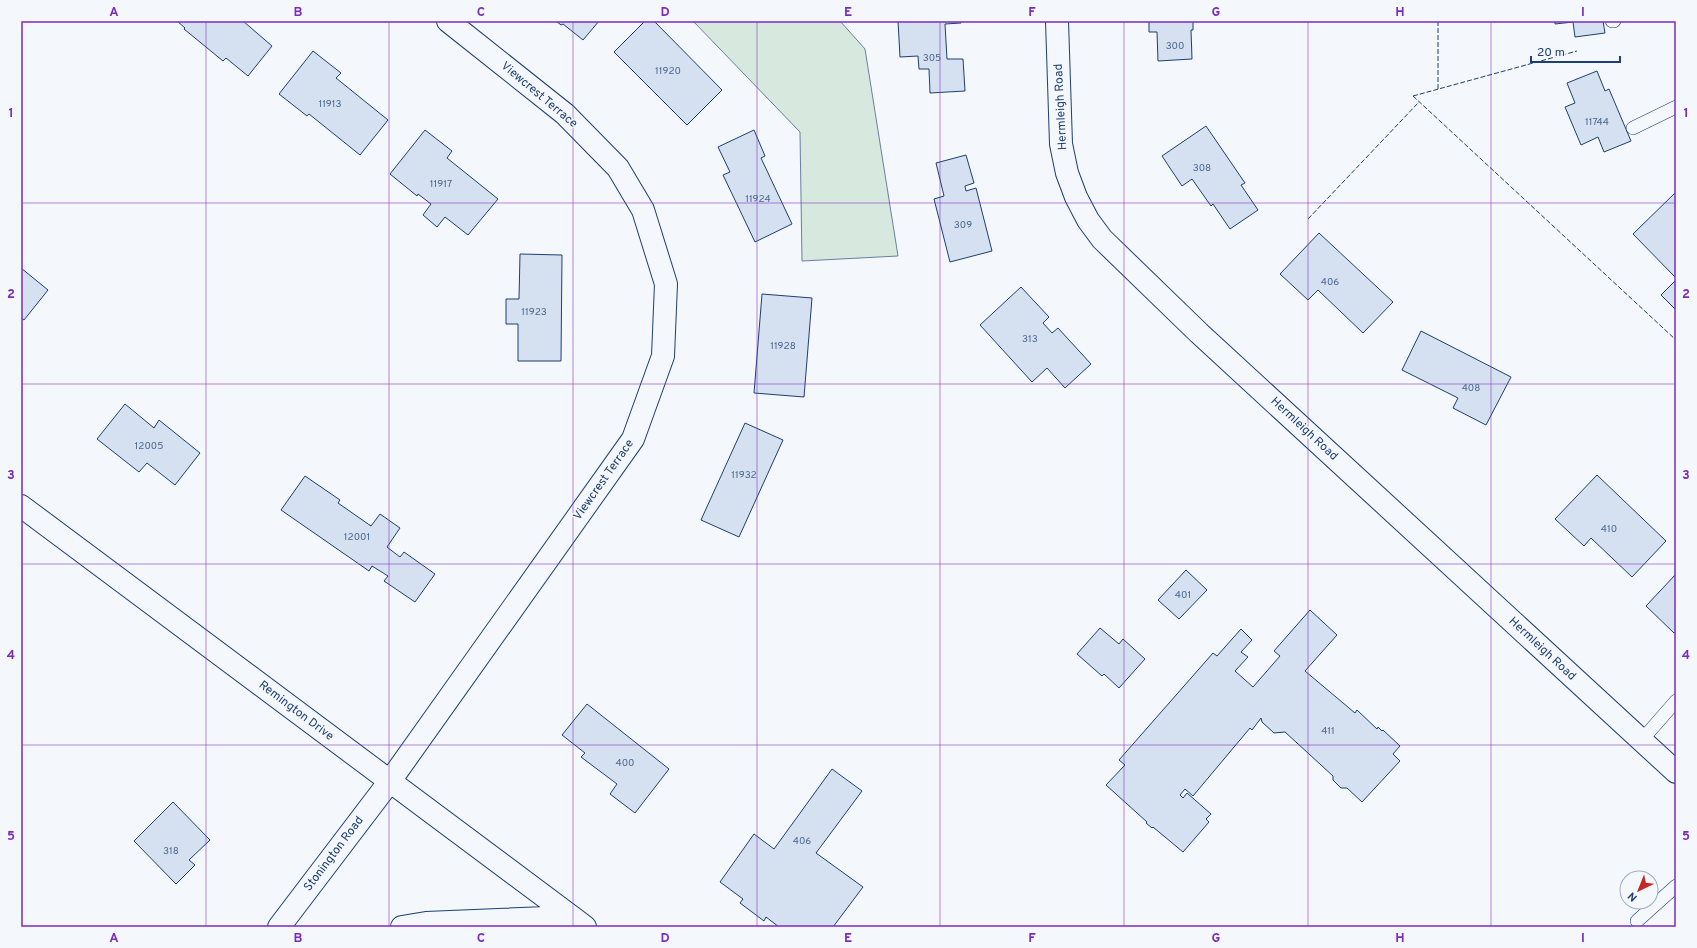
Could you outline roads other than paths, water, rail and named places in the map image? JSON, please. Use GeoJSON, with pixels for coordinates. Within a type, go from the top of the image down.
{"type":"FeatureCollection","features":[{"type":"Feature","properties":{"kind":"street","name":"Viewcrest Terrace"},"geometry":{"type":"LineString","coordinates":[[390,781],[634,439],[663,356],[666,284],[643,210],[618,168],[565,114],[448,21]]}},
{"type":"Feature","properties":{"kind":"street","name":"Hermleigh Road"},"geometry":{"type":"LineString","coordinates":[[1058,21],[1061,144],[1067,172],[1076,197],[1088,220],[1102,239],[1199,333],[1676,772]]}},
{"type":"Feature","properties":{"kind":"street","name":"Remington Drive"},"geometry":{"type":"LineString","coordinates":[[21,506],[578,922]]}},
{"type":"Feature","properties":{"kind":"street","name":"Stonington Road"},"geometry":{"type":"LineString","coordinates":[[279,927],[390,781]]}},
{"type":"Feature","properties":{"kind":"street"},"geometry":{"type":"LineString","coordinates":[[402,927],[426,923],[578,922]]}},
{"type":"Feature","properties":{"kind":"lane"},"geometry":{"type":"LineString","coordinates":[[1633,128],[1676,108]]}},
{"type":"Feature","properties":{"kind":"lane"},"geometry":{"type":"LineString","coordinates":[[1641,741],[1676,701]]}},
{"type":"Feature","properties":{"kind":"lane"},"geometry":{"type":"LineString","coordinates":[[1637,921],[1676,886]]}}]}
